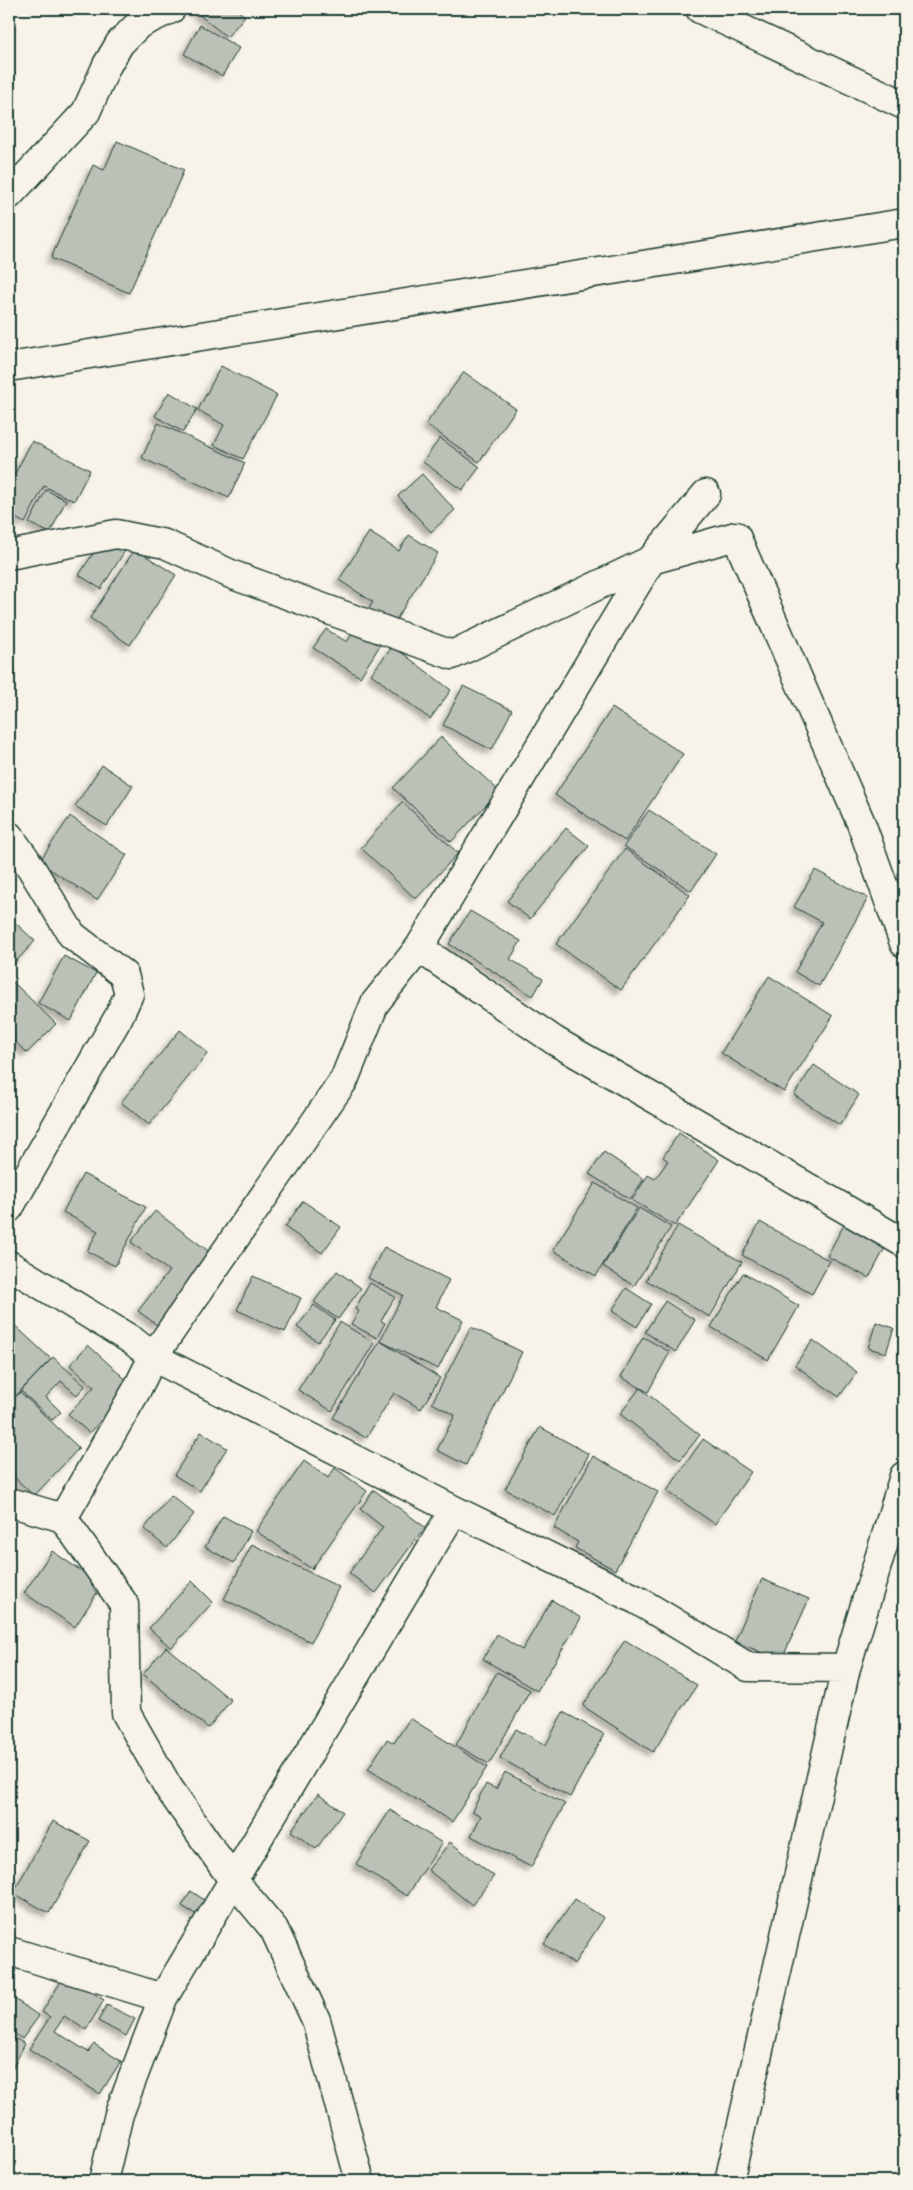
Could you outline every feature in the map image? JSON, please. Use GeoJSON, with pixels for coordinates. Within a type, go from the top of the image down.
{"type":"FeatureCollection","features":[{"type":"Feature","properties":{"kind":"street"},"geometry":{"type":"LineString","coordinates":[[9,195],[86,112],[107,64],[120,43],[140,24],[171,9]]}},
{"type":"Feature","properties":{"kind":"street"},"geometry":{"type":"LineString","coordinates":[[700,9],[904,105]]}},
{"type":"Feature","properties":{"kind":"street"},"geometry":{"type":"LineString","coordinates":[[9,366],[904,223]]}},
{"type":"Feature","properties":{"kind":"street"},"geometry":{"type":"LineString","coordinates":[[63,1518],[136,1391],[153,1357],[344,1080],[376,1003],[419,948],[651,560],[706,494]]}},
{"type":"Feature","properties":{"kind":"street"},"geometry":{"type":"LineString","coordinates":[[9,555],[116,534],[165,544],[233,575],[452,655],[651,560],[736,536],[860,823],[904,943]]}},
{"type":"Feature","properties":{"kind":"street"},"geometry":{"type":"LineString","coordinates":[[9,836],[25,858],[72,935],[124,975],[129,994],[118,1018],[9,1208]]}},
{"type":"Feature","properties":{"kind":"street"},"geometry":{"type":"LineString","coordinates":[[419,948],[555,1041],[904,1242]]}},
{"type":"Feature","properties":{"kind":"street"},"geometry":{"type":"LineString","coordinates":[[9,1265],[133,1340],[153,1357],[454,1510],[637,1600],[748,1667],[846,1668]]}},
{"type":"Feature","properties":{"kind":"street"},"geometry":{"type":"LineString","coordinates":[[729,2181],[846,1668],[904,1476]]}},
{"type":"Feature","properties":{"kind":"street"},"geometry":{"type":"LineString","coordinates":[[9,1502],[63,1518],[124,1604],[126,1713],[168,1787],[233,1880],[274,1929],[316,2020],[360,2181]]}},
{"type":"Feature","properties":{"kind":"street"},"geometry":{"type":"LineString","coordinates":[[103,2181],[118,2114],[163,1998],[454,1510]]}},
{"type":"Feature","properties":{"kind":"street"},"geometry":{"type":"LineString","coordinates":[[9,1951],[163,1998]]}},
{"type":"Feature","properties":{"kind":"building"},"geometry":{"type":"Polygon","coordinates":[[[192,9],[236,9],[245,16],[227,37],[192,9]]]}},
{"type":"Feature","properties":{"kind":"building"},"geometry":{"type":"Polygon","coordinates":[[[200,25],[239,48],[222,76],[184,54],[200,25]]]}},
{"type":"Feature","properties":{"kind":"building"},"geometry":{"type":"Polygon","coordinates":[[[117,141],[184,170],[129,293],[51,258],[93,165],[104,170],[117,141]]]}},
{"type":"Feature","properties":{"kind":"building"},"geometry":{"type":"Polygon","coordinates":[[[221,366],[277,395],[243,459],[214,445],[224,425],[198,410],[221,366]]]}},
{"type":"Feature","properties":{"kind":"building"},"geometry":{"type":"Polygon","coordinates":[[[464,372],[516,409],[479,462],[426,424],[464,372]]]}},
{"type":"Feature","properties":{"kind":"building"},"geometry":{"type":"Polygon","coordinates":[[[169,392],[197,409],[183,432],[155,416],[169,392]]]}},
{"type":"Feature","properties":{"kind":"building"},"geometry":{"type":"Polygon","coordinates":[[[158,423],[245,463],[229,498],[142,458],[158,423]]]}},
{"type":"Feature","properties":{"kind":"building"},"geometry":{"type":"Polygon","coordinates":[[[440,438],[480,467],[462,490],[423,462],[440,438]]]}},
{"type":"Feature","properties":{"kind":"building"},"geometry":{"type":"Polygon","coordinates":[[[32,441],[90,470],[74,501],[44,486],[25,523],[9,515],[9,485],[32,441]]]}},
{"type":"Feature","properties":{"kind":"building"},"geometry":{"type":"Polygon","coordinates":[[[422,474],[455,510],[431,532],[398,496],[422,474]]]}},
{"type":"Feature","properties":{"kind":"building"},"geometry":{"type":"Polygon","coordinates":[[[46,490],[66,500],[50,533],[29,523],[46,490]]]}},
{"type":"Feature","properties":{"kind":"building"},"geometry":{"type":"Polygon","coordinates":[[[369,532],[399,551],[409,535],[438,553],[360,677],[313,648],[326,629],[347,642],[373,602],[339,580],[369,532]]]}},
{"type":"Feature","properties":{"kind":"building"},"geometry":{"type":"Polygon","coordinates":[[[105,535],[126,549],[101,589],[79,575],[105,535]]]}},
{"type":"Feature","properties":{"kind":"building"},"geometry":{"type":"Polygon","coordinates":[[[135,549],[176,575],[130,645],[90,618],[135,549]]]}},
{"type":"Feature","properties":{"kind":"building"},"geometry":{"type":"Polygon","coordinates":[[[393,646],[451,690],[430,719],[371,674],[393,646]]]}},
{"type":"Feature","properties":{"kind":"building"},"geometry":{"type":"Polygon","coordinates":[[[463,686],[512,710],[492,750],[443,725],[463,686]]]}},
{"type":"Feature","properties":{"kind":"building"},"geometry":{"type":"Polygon","coordinates":[[[612,708],[683,754],[625,841],[555,795],[612,708]]]}},
{"type":"Feature","properties":{"kind":"building"},"geometry":{"type":"Polygon","coordinates":[[[441,737],[499,791],[451,842],[393,788],[441,737]]]}},
{"type":"Feature","properties":{"kind":"building"},"geometry":{"type":"Polygon","coordinates":[[[102,765],[133,786],[107,826],[75,806],[102,765]]]}},
{"type":"Feature","properties":{"kind":"building"},"geometry":{"type":"Polygon","coordinates":[[[402,802],[458,853],[416,899],[361,848],[402,802]]]}},
{"type":"Feature","properties":{"kind":"building"},"geometry":{"type":"Polygon","coordinates":[[[649,810],[716,854],[691,891],[624,846],[649,810]]]}},
{"type":"Feature","properties":{"kind":"building"},"geometry":{"type":"Polygon","coordinates":[[[70,816],[127,855],[97,900],[39,862],[70,816]]]}},
{"type":"Feature","properties":{"kind":"building"},"geometry":{"type":"Polygon","coordinates":[[[566,828],[589,846],[530,919],[507,901],[566,828]]]}},
{"type":"Feature","properties":{"kind":"building"},"geometry":{"type":"Polygon","coordinates":[[[625,849],[690,895],[621,990],[556,944],[625,849]]]}},
{"type":"Feature","properties":{"kind":"building"},"geometry":{"type":"Polygon","coordinates":[[[815,870],[868,898],[819,986],[795,972],[822,922],[794,907],[815,870]]]}},
{"type":"Feature","properties":{"kind":"building"},"geometry":{"type":"Polygon","coordinates":[[[470,911],[521,941],[510,959],[543,979],[533,996],[449,944],[470,911]]]}},
{"type":"Feature","properties":{"kind":"building"},"geometry":{"type":"Polygon","coordinates":[[[9,917],[35,941],[9,969],[9,917]]]}},
{"type":"Feature","properties":{"kind":"building"},"geometry":{"type":"Polygon","coordinates":[[[64,956],[96,973],[71,1021],[38,1003],[64,956]]]}},
{"type":"Feature","properties":{"kind":"building"},"geometry":{"type":"Polygon","coordinates":[[[769,976],[833,1016],[784,1092],[721,1053],[769,976]]]}},
{"type":"Feature","properties":{"kind":"building"},"geometry":{"type":"Polygon","coordinates":[[[9,978],[56,1024],[27,1053],[9,1036],[9,978]]]}},
{"type":"Feature","properties":{"kind":"building"},"geometry":{"type":"Polygon","coordinates":[[[180,1030],[208,1053],[149,1125],[121,1102],[180,1030]]]}},
{"type":"Feature","properties":{"kind":"building"},"geometry":{"type":"Polygon","coordinates":[[[814,1065],[859,1095],[840,1125],[794,1095],[814,1065]]]}},
{"type":"Feature","properties":{"kind":"building"},"geometry":{"type":"Polygon","coordinates":[[[679,1133],[719,1160],[675,1226],[632,1200],[648,1175],[655,1179],[668,1161],[663,1157],[679,1133]]]}},
{"type":"Feature","properties":{"kind":"building"},"geometry":{"type":"Polygon","coordinates":[[[604,1152],[644,1179],[630,1199],[589,1174],[604,1152]]]}},
{"type":"Feature","properties":{"kind":"building"},"geometry":{"type":"Polygon","coordinates":[[[83,1174],[146,1207],[115,1266],[87,1251],[98,1231],[63,1212],[83,1174]]]}},
{"type":"Feature","properties":{"kind":"building"},"geometry":{"type":"Polygon","coordinates":[[[595,1183],[637,1208],[596,1276],[553,1250],[595,1183]]]}},
{"type":"Feature","properties":{"kind":"building"},"geometry":{"type":"Polygon","coordinates":[[[303,1201],[341,1227],[322,1253],[285,1227],[303,1201]]]}},
{"type":"Feature","properties":{"kind":"building"},"geometry":{"type":"Polygon","coordinates":[[[639,1208],[671,1227],[634,1286],[603,1266],[639,1208]]]}},
{"type":"Feature","properties":{"kind":"building"},"geometry":{"type":"Polygon","coordinates":[[[155,1211],[211,1253],[157,1325],[138,1311],[169,1271],[131,1242],[155,1211]]]}},
{"type":"Feature","properties":{"kind":"building"},"geometry":{"type":"Polygon","coordinates":[[[760,1222],[830,1261],[812,1294],[742,1255],[760,1222]]]}},
{"type":"Feature","properties":{"kind":"building"},"geometry":{"type":"Polygon","coordinates":[[[845,1223],[887,1244],[869,1278],[827,1256],[845,1223]]]}},
{"type":"Feature","properties":{"kind":"building"},"geometry":{"type":"Polygon","coordinates":[[[678,1225],[742,1262],[710,1317],[646,1280],[678,1225]]]}},
{"type":"Feature","properties":{"kind":"building"},"geometry":{"type":"Polygon","coordinates":[[[384,1247],[449,1280],[436,1307],[463,1320],[438,1369],[380,1341],[403,1295],[368,1278],[384,1247]]]}},
{"type":"Feature","properties":{"kind":"building"},"geometry":{"type":"Polygon","coordinates":[[[337,1271],[361,1288],[338,1319],[314,1302],[337,1271]]]}},
{"type":"Feature","properties":{"kind":"building"},"geometry":{"type":"Polygon","coordinates":[[[743,1273],[799,1306],[768,1360],[711,1327],[743,1273]]]}},
{"type":"Feature","properties":{"kind":"building"},"geometry":{"type":"Polygon","coordinates":[[[253,1276],[301,1298],[285,1332],[237,1310],[253,1276]]]}},
{"type":"Feature","properties":{"kind":"building"},"geometry":{"type":"Polygon","coordinates":[[[370,1283],[395,1297],[381,1321],[385,1323],[377,1338],[351,1324],[359,1311],[355,1309],[370,1283]]]}},
{"type":"Feature","properties":{"kind":"building"},"geometry":{"type":"Polygon","coordinates":[[[626,1288],[651,1304],[637,1327],[612,1311],[626,1288]]]}},
{"type":"Feature","properties":{"kind":"building"},"geometry":{"type":"Polygon","coordinates":[[[665,1301],[695,1320],[676,1352],[645,1332],[665,1301]]]}},
{"type":"Feature","properties":{"kind":"building"},"geometry":{"type":"Polygon","coordinates":[[[314,1305],[335,1320],[318,1342],[297,1327],[314,1305]]]}},
{"type":"Feature","properties":{"kind":"building"},"geometry":{"type":"Polygon","coordinates":[[[9,1320],[51,1359],[9,1403],[9,1320]]]}},
{"type":"Feature","properties":{"kind":"building"},"geometry":{"type":"Polygon","coordinates":[[[340,1322],[374,1343],[332,1411],[298,1390],[340,1322]]]}},
{"type":"Feature","properties":{"kind":"building"},"geometry":{"type":"Polygon","coordinates":[[[876,1322],[894,1328],[886,1353],[868,1348],[876,1322]]]}},
{"type":"Feature","properties":{"kind":"building"},"geometry":{"type":"Polygon","coordinates":[[[471,1327],[522,1352],[466,1465],[437,1450],[455,1415],[432,1403],[471,1327]]]}},
{"type":"Feature","properties":{"kind":"building"},"geometry":{"type":"Polygon","coordinates":[[[643,1337],[670,1352],[648,1392],[621,1377],[643,1337]]]}},
{"type":"Feature","properties":{"kind":"building"},"geometry":{"type":"Polygon","coordinates":[[[813,1340],[857,1372],[839,1397],[795,1365],[813,1340]]]}},
{"type":"Feature","properties":{"kind":"building"},"geometry":{"type":"Polygon","coordinates":[[[380,1341],[440,1378],[421,1409],[394,1393],[366,1438],[333,1418],[380,1341]]]}},
{"type":"Feature","properties":{"kind":"building"},"geometry":{"type":"Polygon","coordinates":[[[88,1345],[133,1386],[89,1433],[68,1414],[94,1387],[70,1365],[88,1345]]]}},
{"type":"Feature","properties":{"kind":"building"},"geometry":{"type":"Polygon","coordinates":[[[53,1357],[85,1386],[77,1395],[61,1381],[46,1397],[61,1412],[52,1420],[21,1391],[53,1357]]]}},
{"type":"Feature","properties":{"kind":"building"},"geometry":{"type":"Polygon","coordinates":[[[640,1388],[700,1435],[680,1460],[620,1414],[640,1388]]]}},
{"type":"Feature","properties":{"kind":"building"},"geometry":{"type":"Polygon","coordinates":[[[20,1392],[79,1448],[34,1496],[9,1472],[9,1404],[20,1392]]]}},
{"type":"Feature","properties":{"kind":"building"},"geometry":{"type":"Polygon","coordinates":[[[540,1427],[589,1454],[555,1516],[505,1489],[540,1427]]]}},
{"type":"Feature","properties":{"kind":"building"},"geometry":{"type":"Polygon","coordinates":[[[201,1432],[227,1448],[200,1491],[174,1475],[201,1432]]]}},
{"type":"Feature","properties":{"kind":"building"},"geometry":{"type":"Polygon","coordinates":[[[703,1439],[751,1472],[715,1524],[667,1491],[703,1439]]]}},
{"type":"Feature","properties":{"kind":"building"},"geometry":{"type":"Polygon","coordinates":[[[593,1456],[658,1492],[615,1570],[575,1548],[578,1542],[554,1528],[593,1456]]]}},
{"type":"Feature","properties":{"kind":"building"},"geometry":{"type":"Polygon","coordinates":[[[304,1461],[328,1478],[335,1468],[367,1491],[312,1569],[256,1531],[304,1461]]]}},
{"type":"Feature","properties":{"kind":"building"},"geometry":{"type":"Polygon","coordinates":[[[374,1490],[425,1527],[376,1593],[349,1573],[383,1527],[360,1509],[374,1490]]]}},
{"type":"Feature","properties":{"kind":"building"},"geometry":{"type":"Polygon","coordinates":[[[171,1495],[194,1514],[167,1548],[144,1529],[171,1495]]]}},
{"type":"Feature","properties":{"kind":"building"},"geometry":{"type":"Polygon","coordinates":[[[223,1516],[251,1531],[234,1563],[205,1547],[223,1516]]]}},
{"type":"Feature","properties":{"kind":"building"},"geometry":{"type":"Polygon","coordinates":[[[252,1544],[339,1587],[311,1642],[224,1599],[252,1544]]]}},
{"type":"Feature","properties":{"kind":"building"},"geometry":{"type":"Polygon","coordinates":[[[52,1551],[102,1585],[75,1627],[24,1593],[52,1551]]]}},
{"type":"Feature","properties":{"kind":"building"},"geometry":{"type":"Polygon","coordinates":[[[762,1579],[809,1599],[781,1661],[735,1641],[762,1579]]]}},
{"type":"Feature","properties":{"kind":"building"},"geometry":{"type":"Polygon","coordinates":[[[192,1581],[213,1602],[171,1648],[149,1628],[192,1581]]]}},
{"type":"Feature","properties":{"kind":"building"},"geometry":{"type":"Polygon","coordinates":[[[552,1600],[581,1618],[537,1691],[483,1659],[497,1634],[522,1650],[552,1600]]]}},
{"type":"Feature","properties":{"kind":"building"},"geometry":{"type":"Polygon","coordinates":[[[625,1640],[697,1685],[653,1752],[583,1706],[625,1640]]]}},
{"type":"Feature","properties":{"kind":"building"},"geometry":{"type":"Polygon","coordinates":[[[166,1647],[231,1700],[208,1728],[143,1674],[166,1647]]]}},
{"type":"Feature","properties":{"kind":"building"},"geometry":{"type":"Polygon","coordinates":[[[497,1672],[530,1690],[489,1764],[456,1745],[497,1672]]]}},
{"type":"Feature","properties":{"kind":"building"},"geometry":{"type":"Polygon","coordinates":[[[563,1712],[604,1734],[570,1797],[500,1758],[516,1729],[546,1745],[563,1712]]]}},
{"type":"Feature","properties":{"kind":"building"},"geometry":{"type":"Polygon","coordinates":[[[410,1718],[487,1767],[452,1822],[368,1769],[387,1739],[394,1743],[410,1718]]]}},
{"type":"Feature","properties":{"kind":"building"},"geometry":{"type":"Polygon","coordinates":[[[505,1772],[565,1804],[531,1867],[471,1836],[481,1816],[472,1811],[486,1784],[496,1789],[505,1772]]]}},
{"type":"Feature","properties":{"kind":"building"},"geometry":{"type":"Polygon","coordinates":[[[318,1794],[343,1812],[316,1849],[291,1831],[318,1794]]]}},
{"type":"Feature","properties":{"kind":"building"},"geometry":{"type":"Polygon","coordinates":[[[390,1810],[442,1843],[407,1896],[356,1864],[390,1810]]]}},
{"type":"Feature","properties":{"kind":"building"},"geometry":{"type":"Polygon","coordinates":[[[53,1821],[90,1841],[49,1913],[13,1893],[53,1821]]]}},
{"type":"Feature","properties":{"kind":"building"},"geometry":{"type":"Polygon","coordinates":[[[450,1842],[494,1876],[472,1905],[428,1870],[450,1842]]]}},
{"type":"Feature","properties":{"kind":"building"},"geometry":{"type":"Polygon","coordinates":[[[191,1891],[206,1901],[197,1915],[182,1906],[191,1891]]]}},
{"type":"Feature","properties":{"kind":"building"},"geometry":{"type":"Polygon","coordinates":[[[575,1899],[604,1918],[574,1964],[544,1944],[575,1899]]]}},
{"type":"Feature","properties":{"kind":"building"},"geometry":{"type":"Polygon","coordinates":[[[65,1975],[104,2000],[86,2030],[64,2016],[55,2031],[88,2052],[94,2044],[121,2061],[100,2094],[29,2049],[50,2017],[42,2012],[65,1975]]]}},
{"type":"Feature","properties":{"kind":"building"},"geometry":{"type":"Polygon","coordinates":[[[9,1995],[39,2016],[22,2039],[9,2029],[9,1995]]]}},
{"type":"Feature","properties":{"kind":"building"},"geometry":{"type":"Polygon","coordinates":[[[107,2005],[135,2019],[126,2036],[98,2021],[107,2005]]]}},
{"type":"Feature","properties":{"kind":"building"},"geometry":{"type":"Polygon","coordinates":[[[9,2035],[25,2044],[9,2075],[9,2035]]]}}]}
